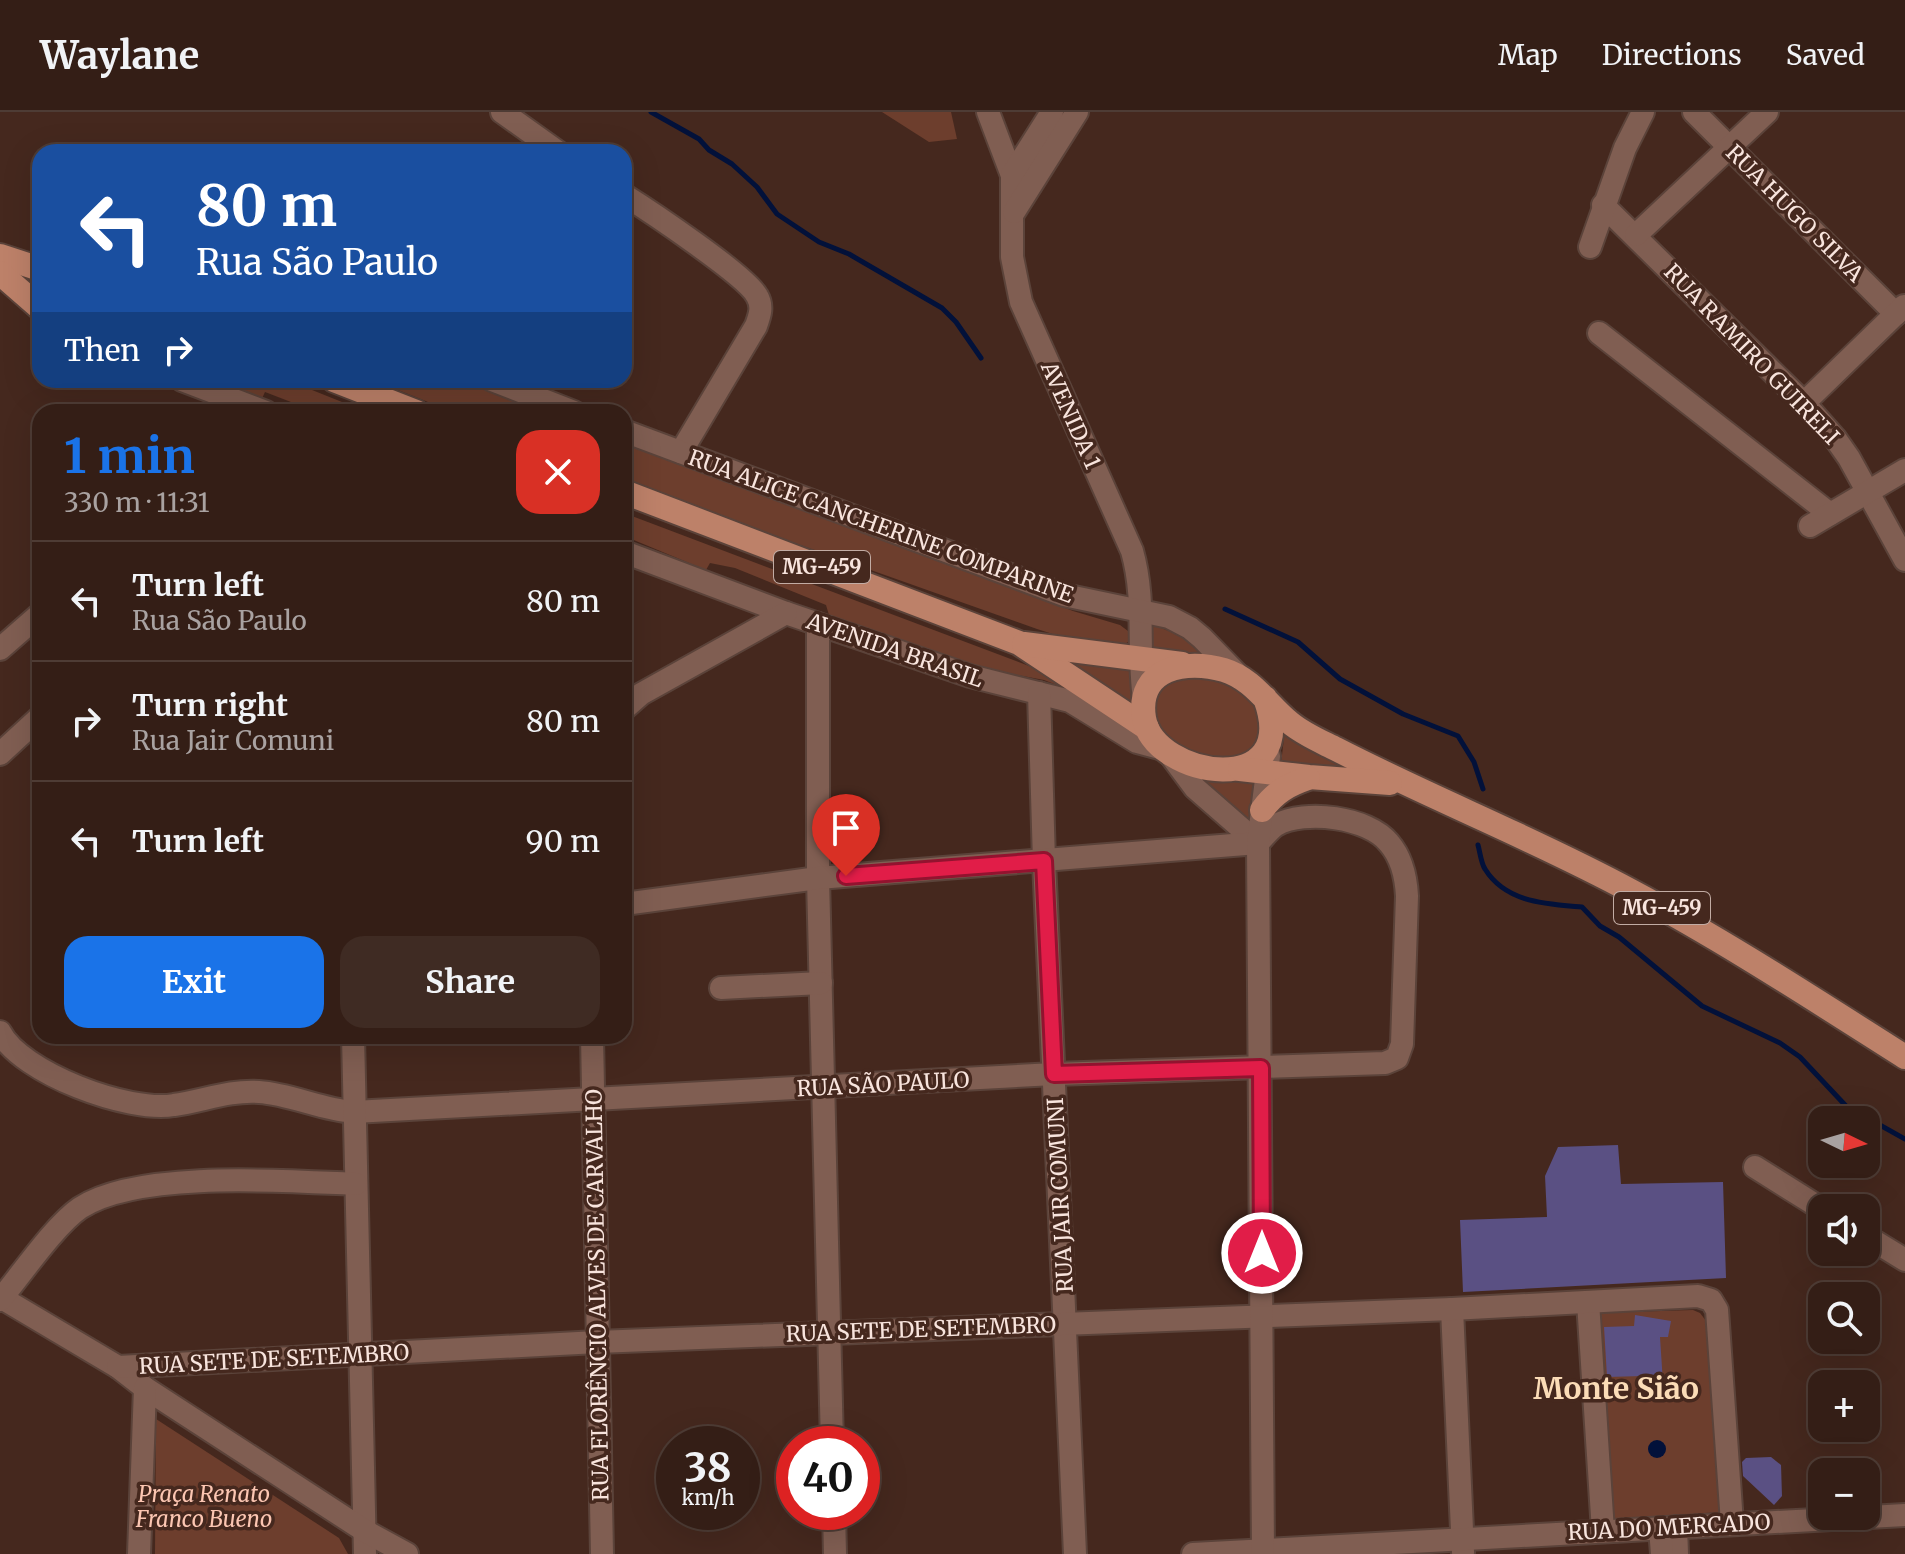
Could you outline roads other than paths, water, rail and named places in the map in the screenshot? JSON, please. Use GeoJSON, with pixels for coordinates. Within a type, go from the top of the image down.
{"type":"FeatureCollection","features":[{"type":"Feature","properties":{"kind":"main road"},"geometry":{"type":"LineString","coordinates":[[0,256],[32,266]]}},
{"type":"Feature","properties":{"kind":"main road"},"geometry":{"type":"LineString","coordinates":[[0,273],[32,301]]}},
{"type":"Feature","properties":{"kind":"main road"},"geometry":{"type":"LineString","coordinates":[[354,388],[396,404]]}},
{"type":"Feature","properties":{"kind":"main road","name":"MG-459"},"geometry":{"type":"LineString","coordinates":[[632,495],[1019,643],[1147,728],[1166,751],[1212,767],[1405,784]]}},
{"type":"Feature","properties":{"kind":"main road","name":"MG-459"},"geometry":{"type":"LineString","coordinates":[[1019,643],[1212,667],[1239,676],[1305,733],[1631,891],[1740,952],[1905,1057]]}},
{"type":"Feature","properties":{"kind":"main road"},"geometry":{"type":"LineString","coordinates":[[1147,728],[1144,699],[1151,685],[1163,672],[1184,665]]}},
{"type":"Feature","properties":{"kind":"main road"},"geometry":{"type":"LineString","coordinates":[[1240,769],[1259,760],[1270,746],[1271,715],[1265,698]]}},
{"type":"Feature","properties":{"kind":"main road"},"geometry":{"type":"LineString","coordinates":[[1262,810],[1276,793],[1289,784],[1309,777]]}},
{"type":"Feature","properties":{"kind":"street"},"geometry":{"type":"LineString","coordinates":[[502,112],[547,144]]}},
{"type":"Feature","properties":{"kind":"street"},"geometry":{"type":"LineString","coordinates":[[988,112],[1012,175],[1016,207]]}},
{"type":"Feature","properties":{"kind":"street"},"geometry":{"type":"LineString","coordinates":[[1012,175],[1052,112]]}},
{"type":"Feature","properties":{"kind":"street"},"geometry":{"type":"LineString","coordinates":[[1016,207],[1077,112]]}},
{"type":"Feature","properties":{"kind":"street"},"geometry":{"type":"LineString","coordinates":[[1590,247],[1625,148],[1643,112]]}},
{"type":"Feature","properties":{"kind":"street","name":"RUA HUGO SILVA"},"geometry":{"type":"LineString","coordinates":[[1694,112],[1900,309]]}},
{"type":"Feature","properties":{"kind":"street"},"geometry":{"type":"LineString","coordinates":[[1636,235],[1767,112]]}},
{"type":"Feature","properties":{"kind":"street"},"geometry":{"type":"LineString","coordinates":[[632,201],[743,280],[753,288],[759,299],[761,311],[756,326],[681,452]]}},
{"type":"Feature","properties":{"kind":"street","name":"RUA RAMIRO GUIRELI"},"geometry":{"type":"LineString","coordinates":[[1603,205],[1804,403],[1835,438],[1905,560]]}},
{"type":"Feature","properties":{"kind":"street","name":"AVENIDA 1"},"geometry":{"type":"LineString","coordinates":[[1016,207],[1012,257],[1021,302],[1132,551],[1140,583],[1140,657],[1144,699]]}},
{"type":"Feature","properties":{"kind":"street"},"geometry":{"type":"LineString","coordinates":[[1804,403],[1900,309]]}},
{"type":"Feature","properties":{"kind":"street"},"geometry":{"type":"LineString","coordinates":[[1599,333],[1820,520],[1905,470]]}},
{"type":"Feature","properties":{"kind":"street"},"geometry":{"type":"LineString","coordinates":[[203,388],[245,404]]}},
{"type":"Feature","properties":{"kind":"street"},"geometry":{"type":"LineString","coordinates":[[512,388],[554,404]]}},
{"type":"Feature","properties":{"kind":"street","name":"RUA ALICE CANCHERINE COMPARINE"},"geometry":{"type":"LineString","coordinates":[[632,434],[1064,595],[1169,617],[1190,628],[1239,676]]}},
{"type":"Feature","properties":{"kind":"street","name":"AVENIDA BRASIL"},"geometry":{"type":"LineString","coordinates":[[632,555],[786,613],[970,676],[1080,706],[1129,738],[1166,751]]}},
{"type":"Feature","properties":{"kind":"street"},"geometry":{"type":"LineString","coordinates":[[632,702],[786,613]]}},
{"type":"Feature","properties":{"kind":"street"},"geometry":{"type":"LineString","coordinates":[[0,649],[32,621]]}},
{"type":"Feature","properties":{"kind":"street"},"geometry":{"type":"LineString","coordinates":[[818,624],[818,878],[832,1426]]}},
{"type":"Feature","properties":{"kind":"street","name":"RUA JAIR COMUNI"},"geometry":{"type":"LineString","coordinates":[[1039,693],[1075,1554]]}},
{"type":"Feature","properties":{"kind":"street"},"geometry":{"type":"LineString","coordinates":[[0,754],[32,724]]}},
{"type":"Feature","properties":{"kind":"street"},"geometry":{"type":"LineString","coordinates":[[1263,1552],[1258,843],[1270,746]]}},
{"type":"Feature","properties":{"kind":"street"},"geometry":{"type":"LineString","coordinates":[[1166,751],[1195,788],[1258,843]]}},
{"type":"Feature","properties":{"kind":"street","name":"RUA SÃO PAULO"},"geometry":{"type":"LineString","coordinates":[[0,1032],[14,1051],[31,1063],[104,1097],[125,1103],[149,1107],[174,1106],[237,1091],[257,1092],[354,1112],[1054,1074],[1385,1063],[1397,1058],[1402,1044],[1406,877],[1389,842],[1373,829],[1360,824],[1316,817],[1299,818],[1277,825],[1258,843]]}},
{"type":"Feature","properties":{"kind":"street"},"geometry":{"type":"LineString","coordinates":[[632,903],[818,878],[1258,843]]}},
{"type":"Feature","properties":{"kind":"street"},"geometry":{"type":"LineString","coordinates":[[721,988],[821,983]]}},
{"type":"Feature","properties":{"kind":"street"},"geometry":{"type":"LineString","coordinates":[[353,1044],[365,1554]]}},
{"type":"Feature","properties":{"kind":"street","name":"RUA FLORÊNCIO ALVES DE CARVALHO"},"geometry":{"type":"LineString","coordinates":[[592,1044],[602,1554]]}},
{"type":"Feature","properties":{"kind":"street"},"geometry":{"type":"LineString","coordinates":[[1755,1167],[1808,1200]]}},
{"type":"Feature","properties":{"kind":"street"},"geometry":{"type":"LineString","coordinates":[[356,1184],[280,1181],[172,1184],[131,1188],[98,1198],[77,1210],[1,1298],[118,1367],[145,1388],[365,1531],[407,1554]]}},
{"type":"Feature","properties":{"kind":"street"},"geometry":{"type":"LineString","coordinates":[[1880,1245],[1905,1260]]}},
{"type":"Feature","properties":{"kind":"street","name":"RUA SETE DE SETEMBRO"},"geometry":{"type":"LineString","coordinates":[[118,1367],[597,1342],[1452,1309],[1698,1296],[1711,1300],[1717,1310],[1732,1523]]}},
{"type":"Feature","properties":{"kind":"street"},"geometry":{"type":"LineString","coordinates":[[1588,1302],[1603,1531]]}},
{"type":"Feature","properties":{"kind":"street"},"geometry":{"type":"LineString","coordinates":[[1452,1309],[1462,1546]]}},
{"type":"Feature","properties":{"kind":"street"},"geometry":{"type":"LineString","coordinates":[[139,1554],[145,1388]]}},
{"type":"Feature","properties":{"kind":"street","name":"RUA DO MERCADO"},"geometry":{"type":"LineString","coordinates":[[1193,1554],[1462,1546],[1603,1531],[1905,1515]]}},
{"type":"Feature","properties":{"kind":"street"},"geometry":{"type":"LineString","coordinates":[[1662,1554],[1668,1527]]}},
{"type":"Feature","properties":{"kind":"street"},"geometry":{"type":"LineString","coordinates":[[1668,1527],[1677,1554]]}},
{"type":"Feature","properties":{"kind":"street"},"geometry":{"type":"LineString","coordinates":[[834,1530],[835,1554]]}},
{"type":"Feature","properties":{"kind":"water"},"geometry":{"type":"Polygon","coordinates":[[[1653,1440],[1661,1440],[1666,1449],[1664,1456],[1653,1458],[1648,1453],[1648,1445],[1653,1440]]]}},
{"type":"Feature","properties":{"kind":"waterway"},"geometry":{"type":"LineString","coordinates":[[651,112],[699,139],[709,150],[732,164],[757,187],[777,214],[819,242],[849,254],[942,308],[956,322],[981,358]]}},
{"type":"Feature","properties":{"kind":"waterway"},"geometry":{"type":"LineString","coordinates":[[1225,609],[1298,642],[1340,679],[1403,714],[1458,736],[1474,762],[1483,789]]}},
{"type":"Feature","properties":{"kind":"waterway"},"geometry":{"type":"LineString","coordinates":[[1478,845],[1485,869],[1504,889],[1528,900],[1582,907],[1600,926],[1619,937],[1702,1006],[1780,1043],[1800,1057],[1846,1106],[1905,1139]]}},
{"type":"Feature","properties":{"kind":"district","name":"Monte Sião"},"geometry":{"type":"Point","coordinates":[1616,1389]}},
{"type":"Feature","properties":{"kind":"park label","name":"Praça Renato Franco Bueno"},"geometry":{"type":"Point","coordinates":[204,1506]}}]}
